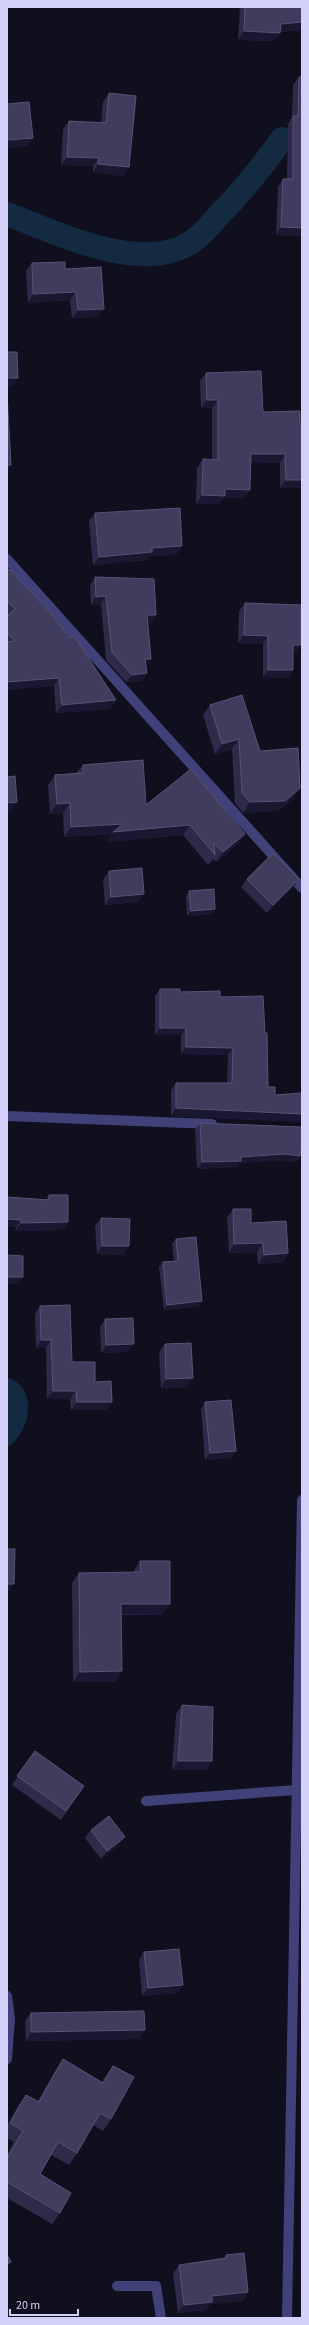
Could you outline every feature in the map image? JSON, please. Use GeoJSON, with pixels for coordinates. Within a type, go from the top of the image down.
{"type":"FeatureCollection","features":[{"type":"Feature","properties":{"kind":"street"},"geometry":{"type":"LineString","coordinates":[[7,559],[302,888]]}},
{"type":"Feature","properties":{"kind":"street"},"geometry":{"type":"LineString","coordinates":[[7,1116],[222,1124]]}},
{"type":"Feature","properties":{"kind":"street"},"geometry":{"type":"LineString","coordinates":[[287,2318],[297,2061],[296,1790],[302,1500]]}},
{"type":"Feature","properties":{"kind":"street"},"geometry":{"type":"LineString","coordinates":[[146,1800],[296,1790]]}},
{"type":"Feature","properties":{"kind":"street"},"geometry":{"type":"LineString","coordinates":[[7,1996],[10,2019],[10,2042],[7,2059]]}},
{"type":"Feature","properties":{"kind":"street"},"geometry":{"type":"LineString","coordinates":[[117,2286],[156,2286],[161,2318]]}},
{"type":"Feature","properties":{"kind":"water"},"geometry":{"type":"Polygon","coordinates":[[[7,1377],[17,1383],[24,1391],[28,1411],[22,1431],[15,1441],[7,1448],[7,1377]]]}},
{"type":"Feature","properties":{"kind":"building"},"geometry":{"type":"Polygon","coordinates":[[[245,7],[302,7],[302,22],[281,24],[280,33],[244,31],[245,7]]]}},
{"type":"Feature","properties":{"kind":"building"},"geometry":{"type":"Polygon","coordinates":[[[299,77],[302,77],[302,228],[281,227],[283,179],[293,179],[293,116],[298,116],[299,77]]]}},
{"type":"Feature","properties":{"kind":"building"},"geometry":{"type":"Polygon","coordinates":[[[109,93],[136,96],[129,167],[98,164],[99,158],[67,157],[69,121],[106,123],[109,93]]]}},
{"type":"Feature","properties":{"kind":"building"},"geometry":{"type":"Polygon","coordinates":[[[29,102],[33,138],[7,140],[7,104],[29,102]]]}},
{"type":"Feature","properties":{"kind":"building"},"geometry":{"type":"Polygon","coordinates":[[[65,262],[65,269],[101,267],[104,309],[78,310],[76,292],[33,294],[32,263],[65,262]]]}},
{"type":"Feature","properties":{"kind":"building"},"geometry":{"type":"Polygon","coordinates":[[[7,352],[17,352],[18,378],[7,378],[7,352]]]}},
{"type":"Feature","properties":{"kind":"building"},"geometry":{"type":"Polygon","coordinates":[[[261,371],[263,412],[300,411],[300,426],[302,426],[302,480],[286,480],[285,454],[251,454],[250,490],[225,489],[225,496],[202,495],[203,459],[218,460],[218,400],[207,400],[206,373],[261,371]]]}},
{"type":"Feature","properties":{"kind":"building"},"geometry":{"type":"Polygon","coordinates":[[[7,393],[11,465],[7,465],[7,393]]]}},
{"type":"Feature","properties":{"kind":"building"},"geometry":{"type":"Polygon","coordinates":[[[180,508],[182,546],[152,548],[152,552],[99,557],[95,513],[180,508]]]}},
{"type":"Feature","properties":{"kind":"building"},"geometry":{"type":"Polygon","coordinates":[[[9,569],[51,613],[69,637],[74,636],[116,700],[62,705],[59,678],[7,682],[7,642],[15,641],[7,633],[7,616],[15,609],[7,601],[7,571],[9,569]]]}},
{"type":"Feature","properties":{"kind":"building"},"geometry":{"type":"Polygon","coordinates":[[[95,577],[154,579],[156,615],[147,615],[151,659],[145,659],[147,673],[132,675],[112,652],[106,596],[96,597],[95,577]]]}},
{"type":"Feature","properties":{"kind":"building"},"geometry":{"type":"Polygon","coordinates":[[[245,603],[301,605],[301,645],[293,645],[293,670],[268,670],[268,636],[244,635],[245,603]]]}},
{"type":"Feature","properties":{"kind":"building"},"geometry":{"type":"Polygon","coordinates":[[[242,695],[260,751],[298,748],[300,788],[285,801],[250,802],[242,793],[239,739],[222,744],[210,705],[242,695]]]}},
{"type":"Feature","properties":{"kind":"building"},"geometry":{"type":"Polygon","coordinates":[[[143,760],[146,805],[191,769],[245,834],[223,852],[214,843],[215,855],[190,825],[113,832],[123,824],[71,827],[70,803],[57,804],[55,775],[83,773],[83,765],[143,760]]]}},
{"type":"Feature","properties":{"kind":"building"},"geometry":{"type":"Polygon","coordinates":[[[15,776],[17,802],[7,803],[7,777],[15,776]]]}},
{"type":"Feature","properties":{"kind":"building"},"geometry":{"type":"Polygon","coordinates":[[[273,853],[299,879],[273,905],[247,879],[273,853]]]}},
{"type":"Feature","properties":{"kind":"building"},"geometry":{"type":"Polygon","coordinates":[[[142,868],[144,894],[111,897],[109,871],[142,868]]]}},
{"type":"Feature","properties":{"kind":"building"},"geometry":{"type":"Polygon","coordinates":[[[214,889],[215,909],[191,911],[189,891],[214,889]]]}},
{"type":"Feature","properties":{"kind":"building"},"geometry":{"type":"Polygon","coordinates":[[[160,989],[180,989],[180,992],[220,991],[220,997],[263,996],[265,1033],[267,1033],[268,1087],[275,1087],[275,1095],[302,1093],[302,1114],[176,1108],[176,1083],[232,1083],[233,1048],[186,1047],[186,1028],[160,1028],[160,989]]]}},
{"type":"Feature","properties":{"kind":"building"},"geometry":{"type":"Polygon","coordinates":[[[200,1123],[302,1127],[300,1156],[285,1154],[241,1157],[241,1161],[202,1162],[200,1123]]]}},
{"type":"Feature","properties":{"kind":"building"},"geometry":{"type":"Polygon","coordinates":[[[49,1195],[68,1195],[68,1222],[21,1223],[21,1220],[7,1219],[7,1197],[49,1200],[49,1195]]]}},
{"type":"Feature","properties":{"kind":"building"},"geometry":{"type":"Polygon","coordinates":[[[233,1209],[251,1209],[251,1223],[286,1221],[288,1253],[264,1255],[263,1243],[234,1244],[233,1209]]]}},
{"type":"Feature","properties":{"kind":"building"},"geometry":{"type":"Polygon","coordinates":[[[101,1218],[130,1219],[129,1246],[102,1246],[101,1218]]]}},
{"type":"Feature","properties":{"kind":"building"},"geometry":{"type":"Polygon","coordinates":[[[196,1237],[202,1301],[167,1305],[163,1262],[178,1261],[176,1239],[196,1237]]]}},
{"type":"Feature","properties":{"kind":"building"},"geometry":{"type":"Polygon","coordinates":[[[7,1255],[23,1256],[23,1277],[7,1277],[7,1255]]]}},
{"type":"Feature","properties":{"kind":"building"},"geometry":{"type":"Polygon","coordinates":[[[70,1305],[72,1362],[95,1362],[95,1382],[111,1381],[112,1402],[77,1402],[76,1391],[53,1391],[51,1340],[41,1340],[40,1306],[70,1305]]]}},
{"type":"Feature","properties":{"kind":"building"},"geometry":{"type":"Polygon","coordinates":[[[133,1318],[134,1344],[106,1345],[105,1319],[133,1318]]]}},
{"type":"Feature","properties":{"kind":"building"},"geometry":{"type":"Polygon","coordinates":[[[191,1343],[193,1378],[166,1379],[165,1344],[191,1343]]]}},
{"type":"Feature","properties":{"kind":"building"},"geometry":{"type":"Polygon","coordinates":[[[231,1400],[236,1451],[210,1453],[205,1402],[231,1400]]]}},
{"type":"Feature","properties":{"kind":"building"},"geometry":{"type":"Polygon","coordinates":[[[7,1549],[15,1549],[14,1584],[7,1584],[7,1549]]]}},
{"type":"Feature","properties":{"kind":"building"},"geometry":{"type":"Polygon","coordinates":[[[140,1561],[170,1561],[170,1604],[121,1604],[122,1671],[80,1672],[79,1573],[141,1572],[140,1561]]]}},
{"type":"Feature","properties":{"kind":"building"},"geometry":{"type":"Polygon","coordinates":[[[182,1705],[213,1707],[212,1761],[178,1761],[182,1705]]]}},
{"type":"Feature","properties":{"kind":"building"},"geometry":{"type":"Polygon","coordinates":[[[35,1751],[84,1786],[66,1811],[17,1776],[35,1751]]]}},
{"type":"Feature","properties":{"kind":"building"},"geometry":{"type":"Polygon","coordinates":[[[109,1816],[125,1837],[107,1851],[91,1830],[109,1816]]]}},
{"type":"Feature","properties":{"kind":"building"},"geometry":{"type":"Polygon","coordinates":[[[179,1949],[183,1985],[148,1988],[144,1952],[179,1949]]]}},
{"type":"Feature","properties":{"kind":"building"},"geometry":{"type":"Polygon","coordinates":[[[144,2011],[145,2030],[31,2032],[31,2013],[144,2011]]]}},
{"type":"Feature","properties":{"kind":"building"},"geometry":{"type":"Polygon","coordinates":[[[63,2059],[103,2083],[113,2066],[134,2077],[111,2119],[100,2113],[77,2153],[58,2142],[40,2174],[71,2193],[60,2213],[7,2182],[7,2158],[23,2131],[10,2123],[26,2095],[39,2102],[63,2059]]]}},
{"type":"Feature","properties":{"kind":"building"},"geometry":{"type":"Polygon","coordinates":[[[244,2253],[248,2292],[212,2296],[212,2302],[184,2305],[179,2265],[226,2258],[226,2255],[244,2253]]]}},
{"type":"Feature","properties":{"kind":"building"},"geometry":{"type":"Polygon","coordinates":[[[7,2254],[11,2262],[7,2264],[7,2254]]]}},
{"type":"Feature","properties":{"kind":"waterway"},"geometry":{"type":"LineString","coordinates":[[7,214],[49,231],[98,247],[123,252],[148,254],[170,251],[190,243],[205,231],[252,179],[282,139]]}}]}
